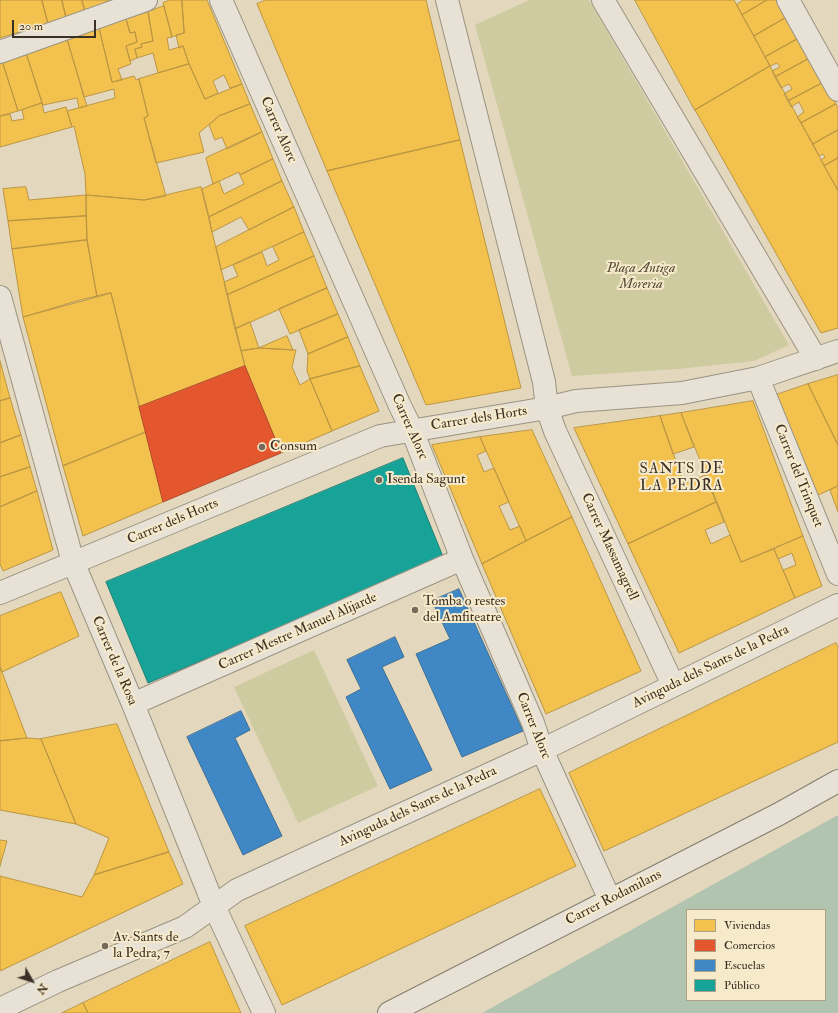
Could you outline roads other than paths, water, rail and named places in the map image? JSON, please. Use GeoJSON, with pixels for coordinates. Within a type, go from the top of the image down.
{"type":"FeatureCollection","features":[{"type":"Feature","properties":{"kind":"street"},"geometry":{"type":"LineString","coordinates":[[0,52],[146,0]]}},
{"type":"Feature","properties":{"kind":"street","name":"Carrer Alorc"},"geometry":{"type":"LineString","coordinates":[[221,0],[400,406],[412,430],[462,559],[533,723],[542,750],[610,900]]}},
{"type":"Feature","properties":{"kind":"street"},"geometry":{"type":"LineString","coordinates":[[447,0],[544,382],[547,408]]}},
{"type":"Feature","properties":{"kind":"street"},"geometry":{"type":"LineString","coordinates":[[603,0],[816,359]]}},
{"type":"Feature","properties":{"kind":"street"},"geometry":{"type":"LineString","coordinates":[[788,0],[838,90]]}},
{"type":"Feature","properties":{"kind":"street","name":"Carrer de la Rosa"},"geometry":{"type":"LineString","coordinates":[[0,299],[73,562],[133,704],[214,906],[264,1013]]}},
{"type":"Feature","properties":{"kind":"street","name":"Carrer dels Horts"},"geometry":{"type":"LineString","coordinates":[[0,593],[380,436],[547,408],[576,401],[682,393],[758,378],[838,351]]}},
{"type":"Feature","properties":{"kind":"street","name":"Carrer del Trinquet"},"geometry":{"type":"LineString","coordinates":[[758,378],[838,574]]}},
{"type":"Feature","properties":{"kind":"street","name":"Carrer Massamagrell"},"geometry":{"type":"LineString","coordinates":[[547,408],[555,431],[673,685]]}},
{"type":"Feature","properties":{"kind":"street","name":"Carrer Mestre Manuel Alijarde"},"geometry":{"type":"LineString","coordinates":[[133,704],[462,559]]}},
{"type":"Feature","properties":{"kind":"street","name":"Avinguda dels Sants de la Pedra"},"geometry":{"type":"LineString","coordinates":[[0,1009],[58,981],[185,926],[238,890],[542,750],[838,605]]}},
{"type":"Feature","properties":{"kind":"street","name":"Carrer Rodamilans"},"geometry":{"type":"LineString","coordinates":[[389,1013],[779,814],[838,781]]}},
{"type":"Feature","properties":{"kind":"place","name":"Consum"},"geometry":{"type":"Point","coordinates":[262,447]}},
{"type":"Feature","properties":{"kind":"place","name":"Isenda Sagunt"},"geometry":{"type":"Point","coordinates":[379,480]}},
{"type":"Feature","properties":{"kind":"place","name":"Tomba o restes del Amfiteatre"},"geometry":{"type":"Point","coordinates":[415,610]}},
{"type":"Feature","properties":{"kind":"place","name":"Av. Sants de la Pedra, 7"},"geometry":{"type":"Point","coordinates":[105,946]}},
{"type":"Feature","properties":{"kind":"district","name":"SANTS DE LA PEDRA"},"geometry":{"type":"Point","coordinates":[682,478]}},
{"type":"Feature","properties":{"kind":"park label","name":"Plaça Antiga Moreria"},"geometry":{"type":"Point","coordinates":[641,278]}}]}
